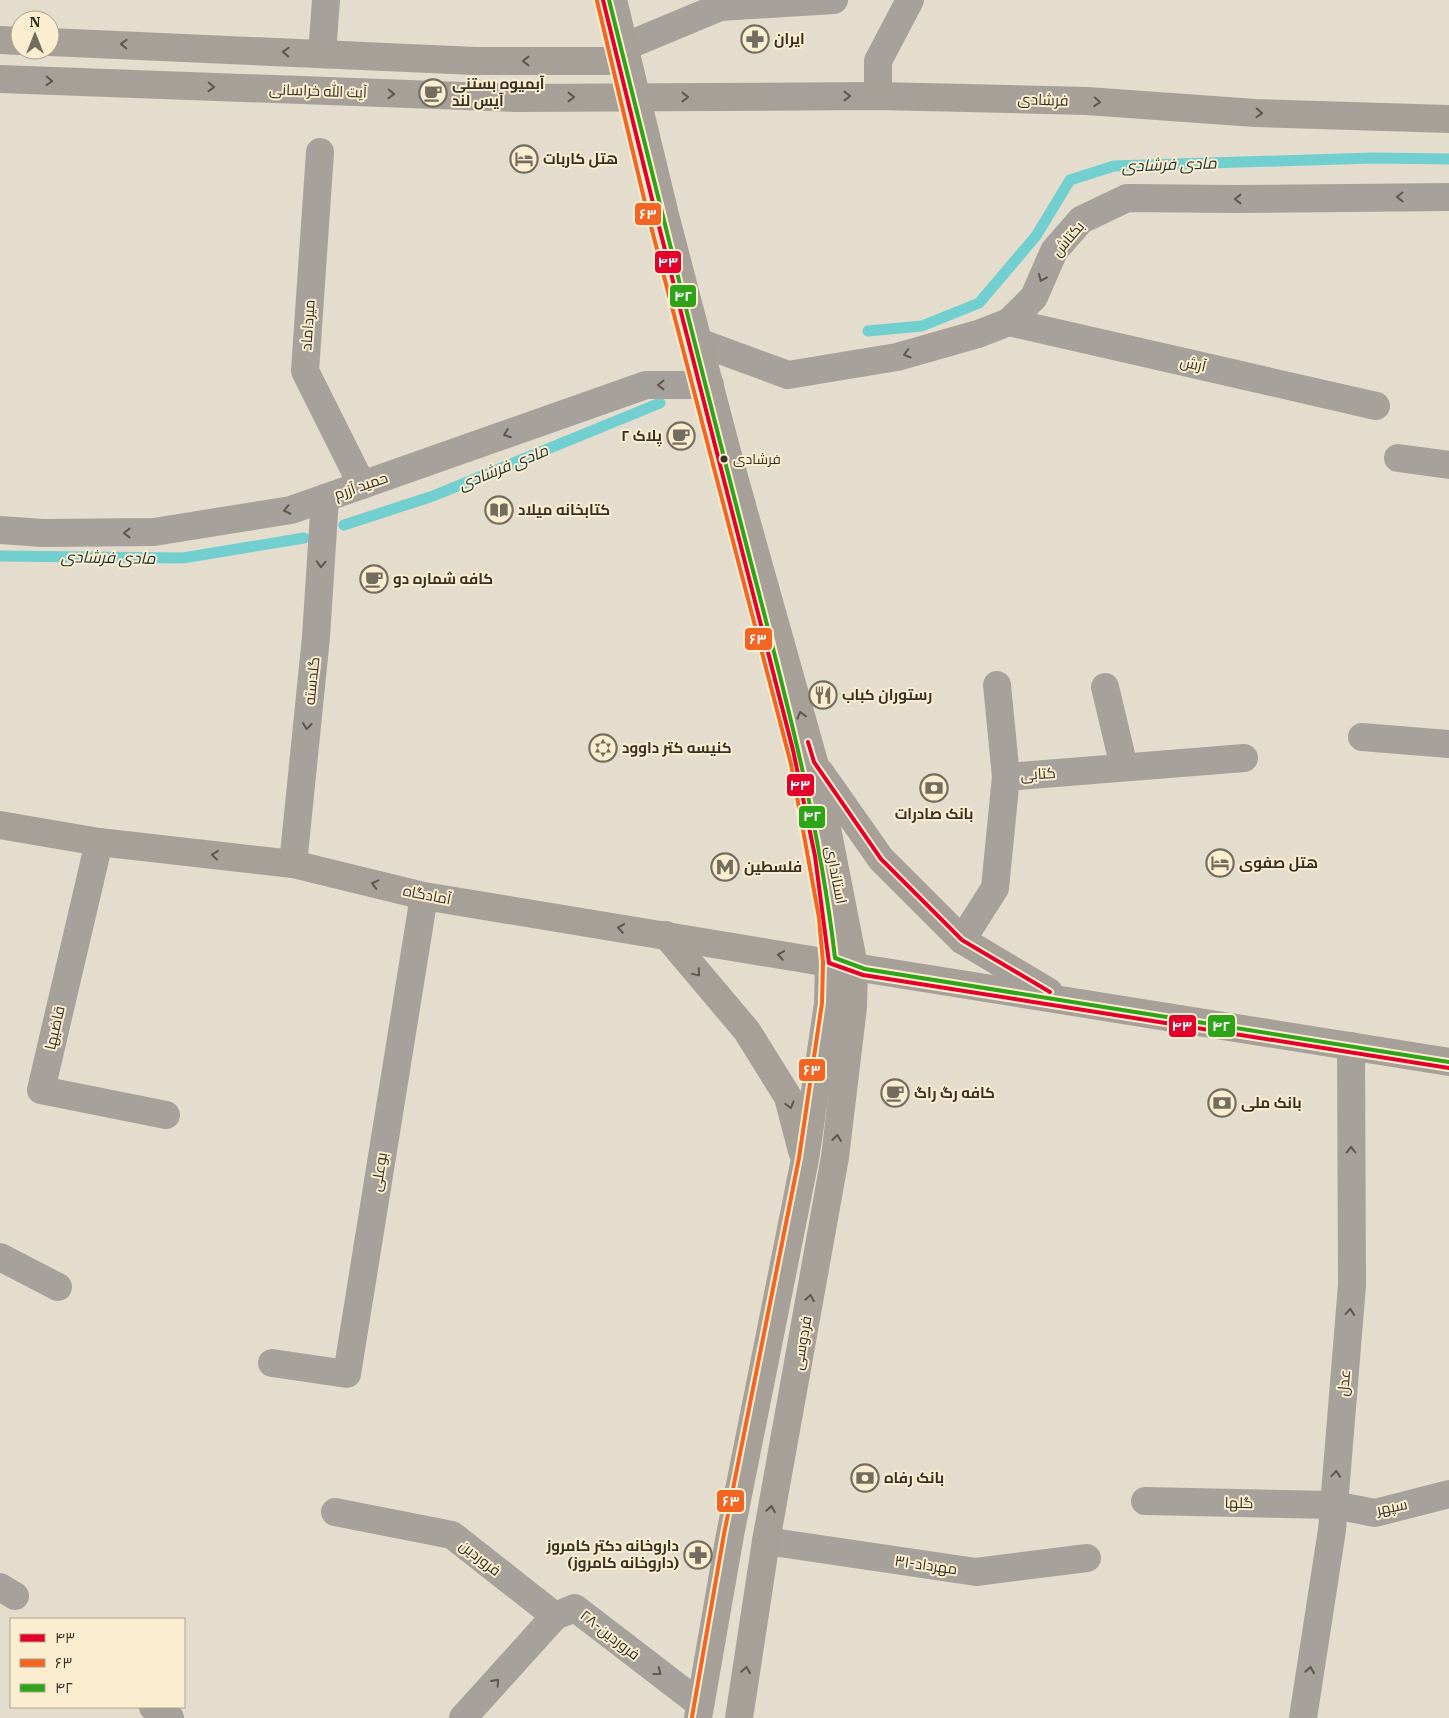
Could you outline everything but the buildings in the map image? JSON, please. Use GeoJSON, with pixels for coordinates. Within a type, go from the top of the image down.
{"type":"FeatureCollection","features":[{"type":"Feature","properties":{"kind":"main road","name":"استانداری"},"geometry":{"type":"LineString","coordinates":[[613,0],[698,342],[814,762],[842,965]]}},
{"type":"Feature","properties":{"kind":"main road"},"geometry":{"type":"LineString","coordinates":[[60,42],[475,61],[626,54]]}},
{"type":"Feature","properties":{"kind":"main road","name":"آیت الله خراسانی"},"geometry":{"type":"LineString","coordinates":[[0,79],[517,98],[636,97]]}},
{"type":"Feature","properties":{"kind":"main road","name":"فرشادی"},"geometry":{"type":"LineString","coordinates":[[636,97],[878,96],[1087,101],[1255,113],[1449,119]]}},
{"type":"Feature","properties":{"kind":"main road"},"geometry":{"type":"LineString","coordinates":[[814,762],[881,859],[962,940],[1063,1000]]}},
{"type":"Feature","properties":{"kind":"main road","name":"آمادگاه"},"geometry":{"type":"LineString","coordinates":[[0,825],[99,842],[293,864],[424,896],[842,965]]}},
{"type":"Feature","properties":{"kind":"main road"},"geometry":{"type":"LineString","coordinates":[[666,935],[747,1031],[788,1098],[805,1159]]}},
{"type":"Feature","properties":{"kind":"main road"},"geometry":{"type":"LineString","coordinates":[[699,1711],[730,1535],[805,1159],[828,1004],[842,965],[1449,1062]]}},
{"type":"Feature","properties":{"kind":"main road","name":"فردوسی"},"geometry":{"type":"LineString","coordinates":[[739,1718],[766,1541],[835,1157],[853,1007],[842,965]]}},
{"type":"Feature","properties":{"kind":"street"},"geometry":{"type":"LineString","coordinates":[[322,54],[326,0]]}},
{"type":"Feature","properties":{"kind":"street"},"geometry":{"type":"LineString","coordinates":[[626,54],[720,7],[834,0]]}},
{"type":"Feature","properties":{"kind":"street"},"geometry":{"type":"LineString","coordinates":[[878,96],[878,61],[910,0]]}},
{"type":"Feature","properties":{"kind":"street","name":"میرداماد"},"geometry":{"type":"LineString","coordinates":[[320,152],[305,371],[362,485]]}},
{"type":"Feature","properties":{"kind":"street","name":"بکتاش"},"geometry":{"type":"LineString","coordinates":[[698,342],[788,375],[897,357],[978,334],[1009,322],[1034,297],[1054,251],[1081,220],[1127,198],[1449,197]]}},
{"type":"Feature","properties":{"kind":"street","name":"آرش"},"geometry":{"type":"LineString","coordinates":[[1009,322],[1376,406]]}},
{"type":"Feature","properties":{"kind":"street","name":"حمید آزرم"},"geometry":{"type":"LineString","coordinates":[[0,530],[43,533],[154,532],[291,510],[646,385],[710,385]]}},
{"type":"Feature","properties":{"kind":"street"},"geometry":{"type":"LineString","coordinates":[[1398,458],[1449,466]]}},
{"type":"Feature","properties":{"kind":"street","name":"گلدسته"},"geometry":{"type":"LineString","coordinates":[[293,864],[316,637],[325,498]]}},
{"type":"Feature","properties":{"kind":"street"},"geometry":{"type":"LineString","coordinates":[[997,685],[1006,777]]}},
{"type":"Feature","properties":{"kind":"street"},"geometry":{"type":"LineString","coordinates":[[1105,687],[1124,768]]}},
{"type":"Feature","properties":{"kind":"street"},"geometry":{"type":"LineString","coordinates":[[1362,737],[1449,744]]}},
{"type":"Feature","properties":{"kind":"street","name":"کتابی"},"geometry":{"type":"LineString","coordinates":[[962,940],[995,888],[1006,777],[1244,758]]}},
{"type":"Feature","properties":{"kind":"street","name":"قاضیها"},"geometry":{"type":"LineString","coordinates":[[99,842],[41,1090],[166,1115]]}},
{"type":"Feature","properties":{"kind":"street","name":"بوعلی"},"geometry":{"type":"LineString","coordinates":[[272,1363],[347,1374],[424,896]]}},
{"type":"Feature","properties":{"kind":"street","name":"عدل"},"geometry":{"type":"LineString","coordinates":[[1303,1718],[1332,1530],[1352,1285],[1351,1046]]}},
{"type":"Feature","properties":{"kind":"street"},"geometry":{"type":"LineString","coordinates":[[0,1257],[58,1288]]}},
{"type":"Feature","properties":{"kind":"street","name":"سپهر"},"geometry":{"type":"LineString","coordinates":[[1334,1505],[1375,1513],[1449,1494]]}},
{"type":"Feature","properties":{"kind":"street","name":"گلها"},"geometry":{"type":"LineString","coordinates":[[1144,1502],[1334,1505]]}},
{"type":"Feature","properties":{"kind":"street","name":"فروردین"},"geometry":{"type":"LineString","coordinates":[[335,1512],[452,1535],[555,1616]]}},
{"type":"Feature","properties":{"kind":"street","name":"۳۱-مهرداد"},"geometry":{"type":"LineString","coordinates":[[766,1541],[976,1572],[1087,1558]]}},
{"type":"Feature","properties":{"kind":"street","name":"۲۸-فروردین"},"geometry":{"type":"LineString","coordinates":[[463,1718],[555,1616],[575,1608],[699,1711]]}},
{"type":"Feature","properties":{"kind":"street"},"geometry":{"type":"LineString","coordinates":[[155,1708],[170,1718]]}},
{"type":"Feature","properties":{"kind":"waterway","name":"مادی فرشادی"},"geometry":{"type":"LineString","coordinates":[[868,331],[922,326],[979,303],[1036,236],[1070,180],[1114,166],[1373,158],[1449,159]]}},
{"type":"Feature","properties":{"kind":"waterway","name":"مادی فرشادی"},"geometry":{"type":"LineString","coordinates":[[344,525],[433,496],[660,403]]}},
{"type":"Feature","properties":{"kind":"waterway","name":"مادی فرشادی"},"geometry":{"type":"LineString","coordinates":[[0,556],[183,558],[304,538]]}},
{"type":"Feature","properties":{"kind":"transit line","name":"۴۳"},"geometry":{"type":"LineString","coordinates":[[603,0],[793,750],[815,856],[829,963],[863,975],[1449,1068]]}},
{"type":"Feature","properties":{"kind":"transit line","name":"۴۲"},"geometry":{"type":"LineString","coordinates":[[609,0],[796,742],[828,903],[835,958],[865,969],[1449,1062]]}},
{"type":"Feature","properties":{"kind":"transit line","name":"۶۳"},"geometry":{"type":"LineString","coordinates":[[597,1],[647,211],[791,764],[819,918],[823,963],[822,1003],[799,1158],[724,1534],[692,1717]]}},
{"type":"Feature","properties":{"kind":"transit line","name":"۴۳"},"geometry":{"type":"LineString","coordinates":[[808,742],[814,762],[881,859],[962,940],[1050,992]]}},
{"type":"Feature","properties":{"kind":"place","name":"ایران"},"geometry":{"type":"Point","coordinates":[755,39]}},
{"type":"Feature","properties":{"kind":"place","name":"آبمیوه بستنی آیس لند"},"geometry":{"type":"Point","coordinates":[433,93]}},
{"type":"Feature","properties":{"kind":"place","name":"هتل کاربات"},"geometry":{"type":"Point","coordinates":[524,159]}},
{"type":"Feature","properties":{"kind":"place","name":"پلاک ۲"},"geometry":{"type":"Point","coordinates":[681,436]}},
{"type":"Feature","properties":{"kind":"place","name":"فرشادی"},"geometry":{"type":"Point","coordinates":[724,459]}},
{"type":"Feature","properties":{"kind":"place","name":"کتابخانه میلاد"},"geometry":{"type":"Point","coordinates":[499,510]}},
{"type":"Feature","properties":{"kind":"place","name":"کافه شماره دو"},"geometry":{"type":"Point","coordinates":[374,579]}},
{"type":"Feature","properties":{"kind":"place","name":"رستوران کباب"},"geometry":{"type":"Point","coordinates":[823,695]}},
{"type":"Feature","properties":{"kind":"place","name":"کنیسه کتر داوود"},"geometry":{"type":"Point","coordinates":[603,748]}},
{"type":"Feature","properties":{"kind":"place","name":"بانک صادرات"},"geometry":{"type":"Point","coordinates":[934,788]}},
{"type":"Feature","properties":{"kind":"place","name":"هتل صفوی"},"geometry":{"type":"Point","coordinates":[1220,863]}},
{"type":"Feature","properties":{"kind":"place","name":"فلسطین"},"geometry":{"type":"Point","coordinates":[725,867]}},
{"type":"Feature","properties":{"kind":"place","name":"کافه رگ راگ"},"geometry":{"type":"Point","coordinates":[895,1093]}},
{"type":"Feature","properties":{"kind":"place","name":"بانک ملی"},"geometry":{"type":"Point","coordinates":[1222,1103]}},
{"type":"Feature","properties":{"kind":"place","name":"بانک رفاه"},"geometry":{"type":"Point","coordinates":[865,1478]}},
{"type":"Feature","properties":{"kind":"place","name":"داروخانه دکتر کامروز (داروخانه کامروز)"},"geometry":{"type":"Point","coordinates":[698,1555]}}]}
